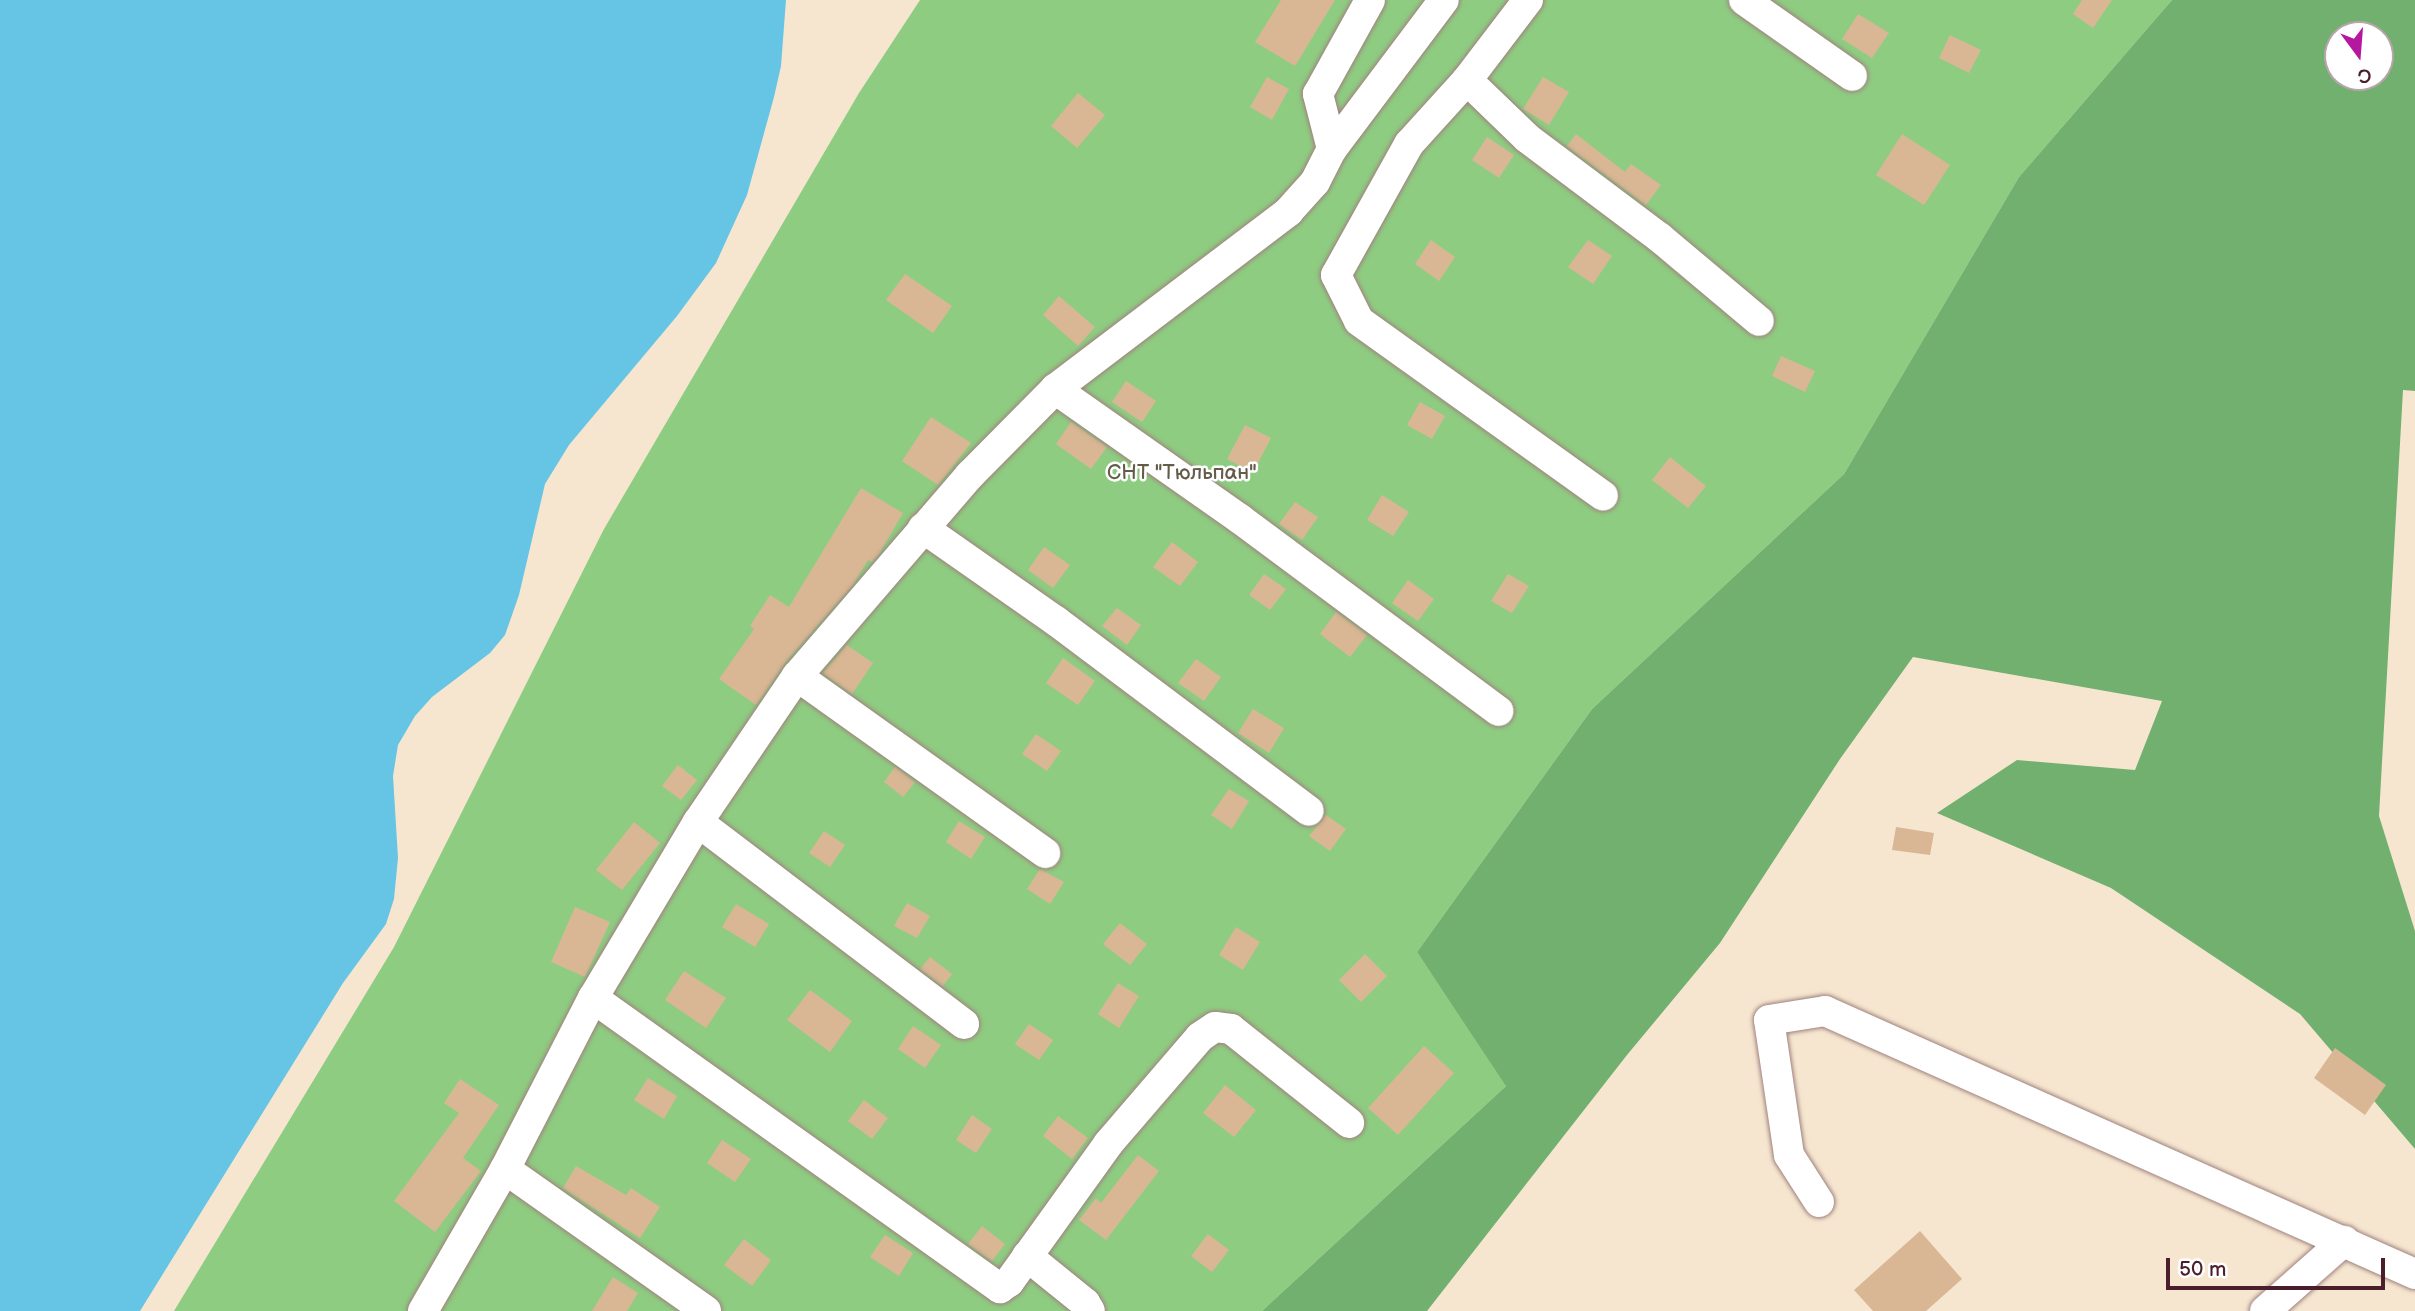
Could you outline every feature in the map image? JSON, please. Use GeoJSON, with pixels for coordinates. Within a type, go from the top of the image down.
{"type":"FeatureCollection","features":[{"type":"Feature","properties":{"kind":"street"},"geometry":{"type":"LineString","coordinates":[[1332,149],[1318,94],[1370,0]]}},
{"type":"Feature","properties":{"kind":"street"},"geometry":{"type":"LineString","coordinates":[[423,1311],[505,1169],[593,998],[698,822],[797,676],[923,528],[1055,389],[1288,212],[1315,182],[1332,149],[1444,0]]}},
{"type":"Feature","properties":{"kind":"street"},"geometry":{"type":"LineString","coordinates":[[1528,0],[1467,80],[1409,144],[1336,275],[1359,321],[1603,496]]}},
{"type":"Feature","properties":{"kind":"street"},"geometry":{"type":"LineString","coordinates":[[1744,0],[1852,76]]}},
{"type":"Feature","properties":{"kind":"street"},"geometry":{"type":"LineString","coordinates":[[1467,80],[1527,138],[1660,238],[1759,321]]}},
{"type":"Feature","properties":{"kind":"street"},"geometry":{"type":"LineString","coordinates":[[1055,389],[1240,519],[1499,711]]}},
{"type":"Feature","properties":{"kind":"street"},"geometry":{"type":"LineString","coordinates":[[923,528],[1056,621],[1309,811]]}},
{"type":"Feature","properties":{"kind":"street"},"geometry":{"type":"LineString","coordinates":[[797,676],[1045,853]]}},
{"type":"Feature","properties":{"kind":"street"},"geometry":{"type":"LineString","coordinates":[[698,822],[964,1024]]}},
{"type":"Feature","properties":{"kind":"street"},"geometry":{"type":"LineString","coordinates":[[593,998],[1000,1288],[1009,1282],[1108,1144],[1200,1037],[1215,1027],[1231,1028],[1349,1123]]}},
{"type":"Feature","properties":{"kind":"street"},"geometry":{"type":"LineString","coordinates":[[1819,1202],[1788,1155],[1769,1020],[1825,1011],[2415,1274]]}},
{"type":"Feature","properties":{"kind":"street"},"geometry":{"type":"LineString","coordinates":[[505,1169],[706,1311]]}},
{"type":"Feature","properties":{"kind":"street"},"geometry":{"type":"LineString","coordinates":[[2265,1311],[2344,1241]]}},
{"type":"Feature","properties":{"kind":"street"},"geometry":{"type":"LineString","coordinates":[[1027,1255],[1086,1303],[1090,1311]]}},
{"type":"Feature","properties":{"kind":"green space","name":"СНТ \"Тюльпан\""},"geometry":{"type":"Polygon","coordinates":[[[920,0],[2172,0],[2019,177],[1844,474],[1592,709],[1417,952],[1507,1085],[1262,1311],[174,1311],[394,947],[604,529],[859,93],[920,0]]]}},
{"type":"Feature","properties":{"kind":"green space"},"geometry":{"type":"Polygon","coordinates":[[[2172,0],[2415,0],[2415,391],[2403,390],[2379,816],[2415,931],[2415,1149],[2300,1014],[2111,888],[1937,813],[2017,760],[2135,770],[2162,701],[1913,657],[1840,759],[1720,943],[1627,1055],[1427,1311],[1262,1311],[1506,1086],[1417,952],[1592,709],[1844,474],[2019,177],[2172,0]]]}},
{"type":"Feature","properties":{"kind":"water"},"geometry":{"type":"Polygon","coordinates":[[[0,0],[786,0],[781,66],[774,97],[747,195],[716,263],[677,316],[569,445],[545,484],[519,595],[505,635],[490,653],[432,697],[415,716],[398,745],[393,776],[398,858],[394,899],[386,924],[343,983],[140,1311],[0,1311],[0,0]]]}},
{"type":"Feature","properties":{"kind":"building"},"geometry":{"type":"Polygon","coordinates":[[[1281,0],[1335,0],[1295,66],[1255,42],[1281,0]]]}},
{"type":"Feature","properties":{"kind":"building"},"geometry":{"type":"Polygon","coordinates":[[[2082,0],[2112,0],[2093,28],[2073,14],[2082,0]]]}},
{"type":"Feature","properties":{"kind":"building"},"geometry":{"type":"Polygon","coordinates":[[[1858,14],[1889,33],[1872,58],[1842,39],[1858,14]]]}},
{"type":"Feature","properties":{"kind":"building"},"geometry":{"type":"Polygon","coordinates":[[[1950,35],[1981,50],[1969,73],[1939,58],[1950,35]]]}},
{"type":"Feature","properties":{"kind":"building"},"geometry":{"type":"Polygon","coordinates":[[[1267,77],[1289,89],[1272,120],[1250,107],[1267,77]]]}},
{"type":"Feature","properties":{"kind":"building"},"geometry":{"type":"Polygon","coordinates":[[[1543,77],[1569,92],[1549,125],[1523,109],[1543,77]]]}},
{"type":"Feature","properties":{"kind":"building"},"geometry":{"type":"Polygon","coordinates":[[[1078,93],[1105,115],[1077,148],[1051,126],[1078,93]]]}},
{"type":"Feature","properties":{"kind":"building"},"geometry":{"type":"Polygon","coordinates":[[[1576,134],[1625,172],[1631,164],[1661,185],[1646,205],[1567,146],[1576,134]]]}},
{"type":"Feature","properties":{"kind":"building"},"geometry":{"type":"Polygon","coordinates":[[[1902,134],[1950,165],[1924,205],[1876,175],[1902,134]]]}},
{"type":"Feature","properties":{"kind":"building"},"geometry":{"type":"Polygon","coordinates":[[[1487,137],[1514,155],[1499,178],[1472,160],[1487,137]]]}},
{"type":"Feature","properties":{"kind":"building"},"geometry":{"type":"Polygon","coordinates":[[[1431,240],[1455,257],[1439,281],[1415,264],[1431,240]]]}},
{"type":"Feature","properties":{"kind":"building"},"geometry":{"type":"Polygon","coordinates":[[[1588,240],[1612,256],[1593,284],[1568,267],[1588,240]]]}},
{"type":"Feature","properties":{"kind":"building"},"geometry":{"type":"Polygon","coordinates":[[[905,274],[952,306],[933,333],[886,300],[905,274]]]}},
{"type":"Feature","properties":{"kind":"building"},"geometry":{"type":"Polygon","coordinates":[[[1059,296],[1095,327],[1078,346],[1043,315],[1059,296]]]}},
{"type":"Feature","properties":{"kind":"building"},"geometry":{"type":"Polygon","coordinates":[[[1781,356],[1815,371],[1805,392],[1772,376],[1781,356]]]}},
{"type":"Feature","properties":{"kind":"building"},"geometry":{"type":"Polygon","coordinates":[[[1126,381],[1156,401],[1142,422],[1112,402],[1126,381]]]}},
{"type":"Feature","properties":{"kind":"building"},"geometry":{"type":"Polygon","coordinates":[[[1420,402],[1445,416],[1432,439],[1407,425],[1420,402]]]}},
{"type":"Feature","properties":{"kind":"building"},"geometry":{"type":"Polygon","coordinates":[[[931,417],[971,443],[938,485],[902,461],[931,417]]]}},
{"type":"Feature","properties":{"kind":"building"},"geometry":{"type":"Polygon","coordinates":[[[1071,422],[1107,447],[1091,469],[1056,444],[1071,422]]]}},
{"type":"Feature","properties":{"kind":"building"},"geometry":{"type":"Polygon","coordinates":[[[1245,425],[1271,438],[1253,473],[1227,459],[1245,425]]]}},
{"type":"Feature","properties":{"kind":"building"},"geometry":{"type":"Polygon","coordinates":[[[1670,457],[1706,486],[1688,508],[1652,480],[1670,457]]]}},
{"type":"Feature","properties":{"kind":"building"},"geometry":{"type":"Polygon","coordinates":[[[861,488],[903,513],[879,554],[872,562],[868,560],[852,586],[787,660],[756,705],[719,679],[754,629],[750,626],[770,595],[789,607],[861,488]]]}},
{"type":"Feature","properties":{"kind":"building"},"geometry":{"type":"Polygon","coordinates":[[[1382,495],[1409,512],[1393,536],[1367,520],[1382,495]]]}},
{"type":"Feature","properties":{"kind":"building"},"geometry":{"type":"Polygon","coordinates":[[[1295,502],[1318,517],[1302,540],[1279,524],[1295,502]]]}},
{"type":"Feature","properties":{"kind":"building"},"geometry":{"type":"Polygon","coordinates":[[[1172,542],[1198,562],[1180,586],[1153,567],[1172,542]]]}},
{"type":"Feature","properties":{"kind":"building"},"geometry":{"type":"Polygon","coordinates":[[[1044,547],[1070,565],[1053,588],[1028,570],[1044,547]]]}},
{"type":"Feature","properties":{"kind":"building"},"geometry":{"type":"Polygon","coordinates":[[[1264,574],[1286,589],[1270,610],[1249,595],[1264,574]]]}},
{"type":"Feature","properties":{"kind":"building"},"geometry":{"type":"Polygon","coordinates":[[[1508,574],[1529,586],[1512,613],[1491,601],[1508,574]]]}},
{"type":"Feature","properties":{"kind":"building"},"geometry":{"type":"Polygon","coordinates":[[[1408,580],[1434,599],[1418,621],[1392,603],[1408,580]]]}},
{"type":"Feature","properties":{"kind":"building"},"geometry":{"type":"Polygon","coordinates":[[[1117,608],[1141,625],[1127,645],[1102,626],[1117,608]]]}},
{"type":"Feature","properties":{"kind":"building"},"geometry":{"type":"Polygon","coordinates":[[[1336,612],[1367,635],[1350,657],[1320,634],[1336,612]]]}},
{"type":"Feature","properties":{"kind":"building"},"geometry":{"type":"Polygon","coordinates":[[[847,645],[873,663],[852,694],[823,673],[847,645]]]}},
{"type":"Feature","properties":{"kind":"building"},"geometry":{"type":"Polygon","coordinates":[[[1063,658],[1095,681],[1078,705],[1046,683],[1063,658]]]}},
{"type":"Feature","properties":{"kind":"building"},"geometry":{"type":"Polygon","coordinates":[[[1196,659],[1221,677],[1204,701],[1178,683],[1196,659]]]}},
{"type":"Feature","properties":{"kind":"building"},"geometry":{"type":"Polygon","coordinates":[[[1253,709],[1284,728],[1269,753],[1238,733],[1253,709]]]}},
{"type":"Feature","properties":{"kind":"building"},"geometry":{"type":"Polygon","coordinates":[[[1036,734],[1061,751],[1047,771],[1022,754],[1036,734]]]}},
{"type":"Feature","properties":{"kind":"building"},"geometry":{"type":"Polygon","coordinates":[[[678,765],[697,780],[681,800],[662,786],[678,765]]]}},
{"type":"Feature","properties":{"kind":"building"},"geometry":{"type":"Polygon","coordinates":[[[895,767],[915,782],[903,797],[884,782],[895,767]]]}},
{"type":"Feature","properties":{"kind":"building"},"geometry":{"type":"Polygon","coordinates":[[[1229,789],[1249,801],[1232,829],[1211,815],[1229,789]]]}},
{"type":"Feature","properties":{"kind":"building"},"geometry":{"type":"Polygon","coordinates":[[[1326,815],[1346,829],[1330,851],[1309,836],[1326,815]]]}},
{"type":"Feature","properties":{"kind":"building"},"geometry":{"type":"Polygon","coordinates":[[[959,821],[985,837],[971,859],[946,842],[959,821]]]}},
{"type":"Feature","properties":{"kind":"building"},"geometry":{"type":"Polygon","coordinates":[[[634,822],[660,843],[622,890],[596,870],[634,822]]]}},
{"type":"Feature","properties":{"kind":"building"},"geometry":{"type":"Polygon","coordinates":[[[1896,827],[1934,833],[1930,855],[1892,850],[1896,827]]]}},
{"type":"Feature","properties":{"kind":"building"},"geometry":{"type":"Polygon","coordinates":[[[824,831],[845,845],[830,867],[809,853],[824,831]]]}},
{"type":"Feature","properties":{"kind":"building"},"geometry":{"type":"Polygon","coordinates":[[[1040,869],[1064,882],[1050,904],[1027,889],[1040,869]]]}},
{"type":"Feature","properties":{"kind":"building"},"geometry":{"type":"Polygon","coordinates":[[[907,903],[930,916],[917,938],[894,926],[907,903]]]}},
{"type":"Feature","properties":{"kind":"building"},"geometry":{"type":"Polygon","coordinates":[[[736,904],[769,924],[755,947],[722,927],[736,904]]]}},
{"type":"Feature","properties":{"kind":"building"},"geometry":{"type":"Polygon","coordinates":[[[575,907],[610,922],[585,977],[551,962],[575,907]]]}},
{"type":"Feature","properties":{"kind":"building"},"geometry":{"type":"Polygon","coordinates":[[[1120,923],[1147,944],[1130,965],[1103,944],[1120,923]]]}},
{"type":"Feature","properties":{"kind":"building"},"geometry":{"type":"Polygon","coordinates":[[[1236,927],[1260,942],[1243,970],[1219,955],[1236,927]]]}},
{"type":"Feature","properties":{"kind":"building"},"geometry":{"type":"Polygon","coordinates":[[[1365,954],[1387,976],[1361,1002],[1339,980],[1365,954]]]}},
{"type":"Feature","properties":{"kind":"building"},"geometry":{"type":"Polygon","coordinates":[[[930,957],[952,974],[943,986],[920,969],[930,957]]]}},
{"type":"Feature","properties":{"kind":"building"},"geometry":{"type":"Polygon","coordinates":[[[684,971],[726,998],[706,1028],[665,1000],[684,971]]]}},
{"type":"Feature","properties":{"kind":"building"},"geometry":{"type":"Polygon","coordinates":[[[1118,983],[1139,996],[1119,1028],[1098,1014],[1118,983]]]}},
{"type":"Feature","properties":{"kind":"building"},"geometry":{"type":"Polygon","coordinates":[[[810,990],[852,1021],[830,1052],[787,1020],[810,990]]]}},
{"type":"Feature","properties":{"kind":"building"},"geometry":{"type":"Polygon","coordinates":[[[1029,1024],[1053,1040],[1039,1060],[1015,1044],[1029,1024]]]}},
{"type":"Feature","properties":{"kind":"building"},"geometry":{"type":"Polygon","coordinates":[[[913,1026],[941,1045],[925,1068],[898,1049],[913,1026]]]}},
{"type":"Feature","properties":{"kind":"building"},"geometry":{"type":"Polygon","coordinates":[[[1424,1046],[1454,1073],[1398,1135],[1368,1108],[1424,1046]]]}},
{"type":"Feature","properties":{"kind":"building"},"geometry":{"type":"Polygon","coordinates":[[[2335,1048],[2386,1085],[2365,1115],[2314,1078],[2335,1048]]]}},
{"type":"Feature","properties":{"kind":"building"},"geometry":{"type":"Polygon","coordinates":[[[648,1078],[677,1096],[664,1119],[634,1100],[648,1078]]]}},
{"type":"Feature","properties":{"kind":"building"},"geometry":{"type":"Polygon","coordinates":[[[460,1079],[499,1105],[463,1158],[481,1171],[435,1232],[394,1201],[459,1113],[444,1103],[460,1079]]]}},
{"type":"Feature","properties":{"kind":"building"},"geometry":{"type":"Polygon","coordinates":[[[1225,1085],[1256,1110],[1234,1137],[1203,1113],[1225,1085]]]}},
{"type":"Feature","properties":{"kind":"building"},"geometry":{"type":"Polygon","coordinates":[[[864,1100],[888,1118],[872,1139],[848,1121],[864,1100]]]}},
{"type":"Feature","properties":{"kind":"building"},"geometry":{"type":"Polygon","coordinates":[[[972,1115],[992,1129],[976,1153],[956,1140],[972,1115]]]}},
{"type":"Feature","properties":{"kind":"building"},"geometry":{"type":"Polygon","coordinates":[[[1058,1116],[1088,1138],[1072,1159],[1043,1136],[1058,1116]]]}},
{"type":"Feature","properties":{"kind":"building"},"geometry":{"type":"Polygon","coordinates":[[[722,1140],[751,1159],[735,1182],[707,1163],[722,1140]]]}},
{"type":"Feature","properties":{"kind":"building"},"geometry":{"type":"Polygon","coordinates":[[[1138,1155],[1159,1171],[1106,1240],[1079,1220],[1096,1198],[1101,1203],[1138,1155]]]}},
{"type":"Feature","properties":{"kind":"building"},"geometry":{"type":"Polygon","coordinates":[[[576,1166],[626,1195],[631,1188],[660,1207],[640,1238],[563,1188],[576,1166]]]}},
{"type":"Feature","properties":{"kind":"building"},"geometry":{"type":"Polygon","coordinates":[[[982,1226],[1005,1244],[992,1261],[968,1244],[982,1226]]]}},
{"type":"Feature","properties":{"kind":"building"},"geometry":{"type":"Polygon","coordinates":[[[1920,1231],[1962,1279],[1926,1311],[1873,1311],[1854,1290],[1920,1231]]]}},
{"type":"Feature","properties":{"kind":"building"},"geometry":{"type":"Polygon","coordinates":[[[1208,1234],[1229,1250],[1212,1272],[1191,1256],[1208,1234]]]}},
{"type":"Feature","properties":{"kind":"building"},"geometry":{"type":"Polygon","coordinates":[[[885,1235],[913,1253],[899,1276],[870,1257],[885,1235]]]}},
{"type":"Feature","properties":{"kind":"building"},"geometry":{"type":"Polygon","coordinates":[[[744,1239],[771,1260],[752,1286],[724,1265],[744,1239]]]}},
{"type":"Feature","properties":{"kind":"building"},"geometry":{"type":"Polygon","coordinates":[[[613,1277],[638,1293],[627,1311],[592,1311],[613,1277]]]}}]}
